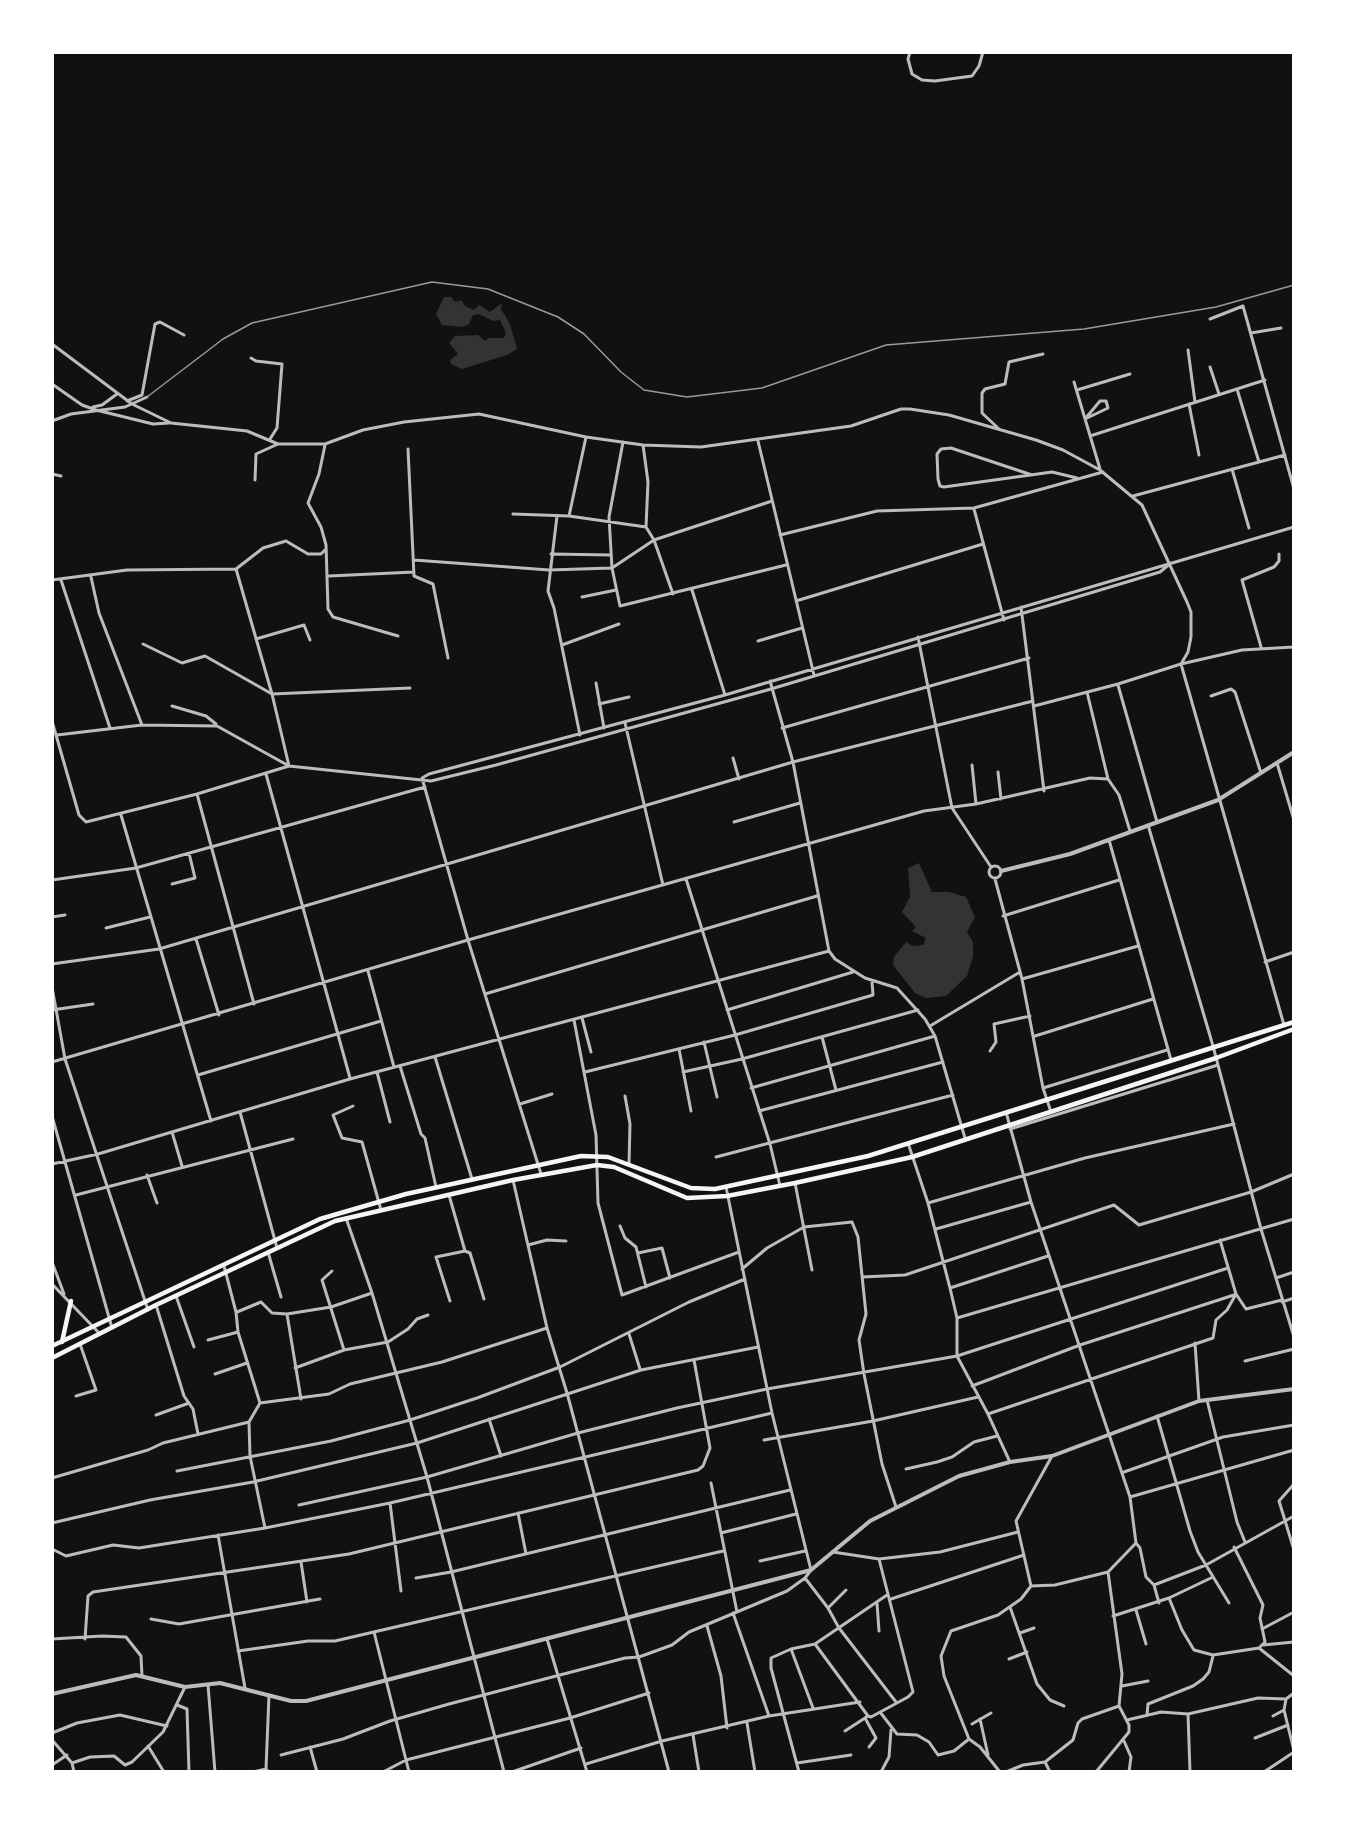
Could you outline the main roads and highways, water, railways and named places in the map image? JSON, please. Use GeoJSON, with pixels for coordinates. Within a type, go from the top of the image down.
{"type":"FeatureCollection","features":[{"type":"Feature","properties":{"kind":"highway"},"geometry":{"type":"LineString","coordinates":[[52,1346],[274,1239],[345,1211],[380,1201],[581,1156],[597,1156],[629,1164],[691,1188],[726,1187],[868,1156],[1293,1022]]}},
{"type":"Feature","properties":{"kind":"highway"},"geometry":{"type":"LineString","coordinates":[[52,1358],[156,1305],[335,1221],[541,1174],[597,1165],[614,1167],[687,1198],[727,1196],[795,1183],[912,1157],[965,1138],[1009,1126],[1050,1109],[1216,1058],[1293,1029]]}},
{"type":"Feature","properties":{"kind":"highway"},"geometry":{"type":"LineString","coordinates":[[62,1342],[71,1301]]}},
{"type":"Feature","properties":{"kind":"railway"},"geometry":{"type":"LineString","coordinates":[[147,397],[223,339],[252,323],[432,282],[488,289],[558,317],[584,334],[621,372],[644,390],[687,397],[762,388],[886,345],[1084,329],[1216,307],[1294,285]]}}]}
